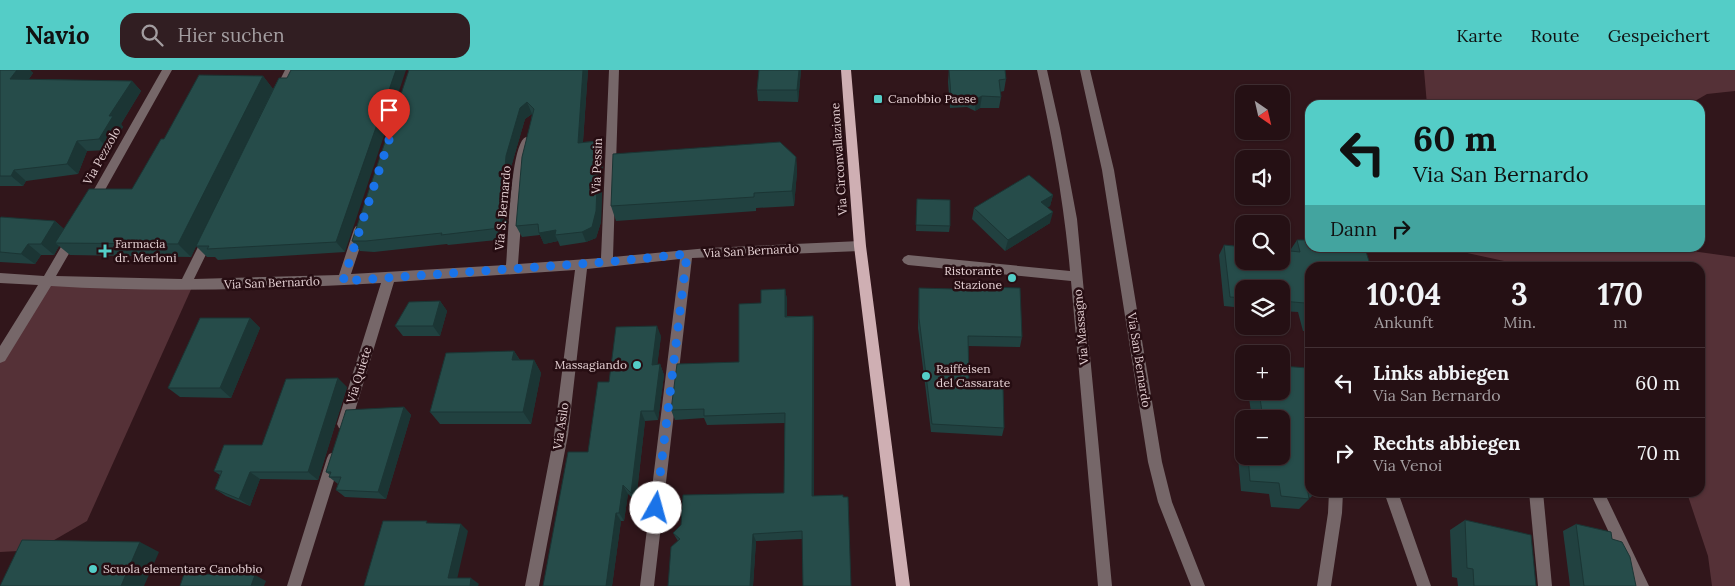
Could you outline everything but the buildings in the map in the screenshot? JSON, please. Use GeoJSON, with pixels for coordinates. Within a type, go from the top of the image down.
{"type":"FeatureCollection","features":[{"type":"Feature","properties":{"kind":"main road","name":"Via Circonvallazione"},"geometry":{"type":"LineString","coordinates":[[846,70],[860,246]]}},
{"type":"Feature","properties":{"kind":"main road"},"geometry":{"type":"LineString","coordinates":[[860,246],[902,586]]}},
{"type":"Feature","properties":{"kind":"street","name":"Via Pezzolo"},"geometry":{"type":"LineString","coordinates":[[86,214],[167,70]]}},
{"type":"Feature","properties":{"kind":"street"},"geometry":{"type":"LineString","coordinates":[[272,106],[290,70]]}},
{"type":"Feature","properties":{"kind":"street","name":"Via Pessin"},"geometry":{"type":"LineString","coordinates":[[607,262],[614,70]]}},
{"type":"Feature","properties":{"kind":"street","name":"Via Massagno"},"geometry":{"type":"LineString","coordinates":[[1042,70],[1055,128],[1071,219],[1105,586]]}},
{"type":"Feature","properties":{"kind":"street","name":"Via San Bernardo"},"geometry":{"type":"LineString","coordinates":[[1085,70],[1108,170],[1155,462],[1165,502],[1198,586]]}},
{"type":"Feature","properties":{"kind":"street","name":"Via S. Bernardo"},"geometry":{"type":"LineString","coordinates":[[512,269],[519,168],[529,130]]}},
{"type":"Feature","properties":{"kind":"street"},"geometry":{"type":"LineString","coordinates":[[343,281],[364,217]]}},
{"type":"Feature","properties":{"kind":"street"},"geometry":{"type":"LineString","coordinates":[[0,356],[47,282],[76,231]]}},
{"type":"Feature","properties":{"kind":"street"},"geometry":{"type":"LineString","coordinates":[[185,286],[212,232]]}},
{"type":"Feature","properties":{"kind":"street","name":"Via San Bernardo"},"geometry":{"type":"LineString","coordinates":[[0,278],[47,282],[185,286],[343,281],[582,264],[687,254],[860,246]]}},
{"type":"Feature","properties":{"kind":"street"},"geometry":{"type":"LineString","coordinates":[[647,586],[687,254]]}},
{"type":"Feature","properties":{"kind":"street"},"geometry":{"type":"LineString","coordinates":[[908,260],[1076,277]]}},
{"type":"Feature","properties":{"kind":"street","name":"Via Asilo"},"geometry":{"type":"LineString","coordinates":[[532,586],[560,435],[582,264]]}},
{"type":"Feature","properties":{"kind":"street","name":"Via Quiete"},"geometry":{"type":"LineString","coordinates":[[294,586],[389,278]]}},
{"type":"Feature","properties":{"kind":"street"},"geometry":{"type":"LineString","coordinates":[[1324,586],[1336,497]]}},
{"type":"Feature","properties":{"kind":"street"},"geometry":{"type":"LineString","coordinates":[[1393,497],[1424,586]]}},
{"type":"Feature","properties":{"kind":"street"},"geometry":{"type":"LineString","coordinates":[[1536,497],[1545,586]]}},
{"type":"Feature","properties":{"kind":"street"},"geometry":{"type":"LineString","coordinates":[[1600,497],[1642,586]]}},
{"type":"Feature","properties":{"kind":"shaded area"},"geometry":{"type":"Polygon","coordinates":[[[1424,70],[1735,70],[1735,91],[1707,94],[1697,100],[1427,100],[1424,70]]]}},
{"type":"Feature","properties":{"kind":"shaded area"},"geometry":{"type":"Polygon","coordinates":[[[1463,252],[1699,252],[1735,257],[1735,586],[1712,586],[1708,556],[1688,497],[1705,497],[1705,262],[1509,262],[1463,252]]]}},
{"type":"Feature","properties":{"kind":"shaded area"},"geometry":{"type":"Polygon","coordinates":[[[47,282],[193,285],[87,521],[37,550],[0,552],[0,357],[47,282]]]}},
{"type":"Feature","properties":{"kind":"place","name":"Canobbio Paese"},"geometry":{"type":"Point","coordinates":[878,99]}},
{"type":"Feature","properties":{"kind":"place","name":"Farmacia dr. Merloni"},"geometry":{"type":"Point","coordinates":[105,251]}},
{"type":"Feature","properties":{"kind":"place","name":"Ristorante Stazione"},"geometry":{"type":"Point","coordinates":[1012,278]}},
{"type":"Feature","properties":{"kind":"place","name":"Massagiando"},"geometry":{"type":"Point","coordinates":[637,365]}},
{"type":"Feature","properties":{"kind":"place","name":"Raiffeisen del Cassarate"},"geometry":{"type":"Point","coordinates":[926,376]}},
{"type":"Feature","properties":{"kind":"place","name":"Scuola elementare Canobbio"},"geometry":{"type":"Point","coordinates":[93,569]}},
{"type":"Feature","properties":{"kind":"route"},"geometry":{"type":"LineString","coordinates":[[389,140],[343,281],[607,262],[687,254],[656,508]]}}]}
